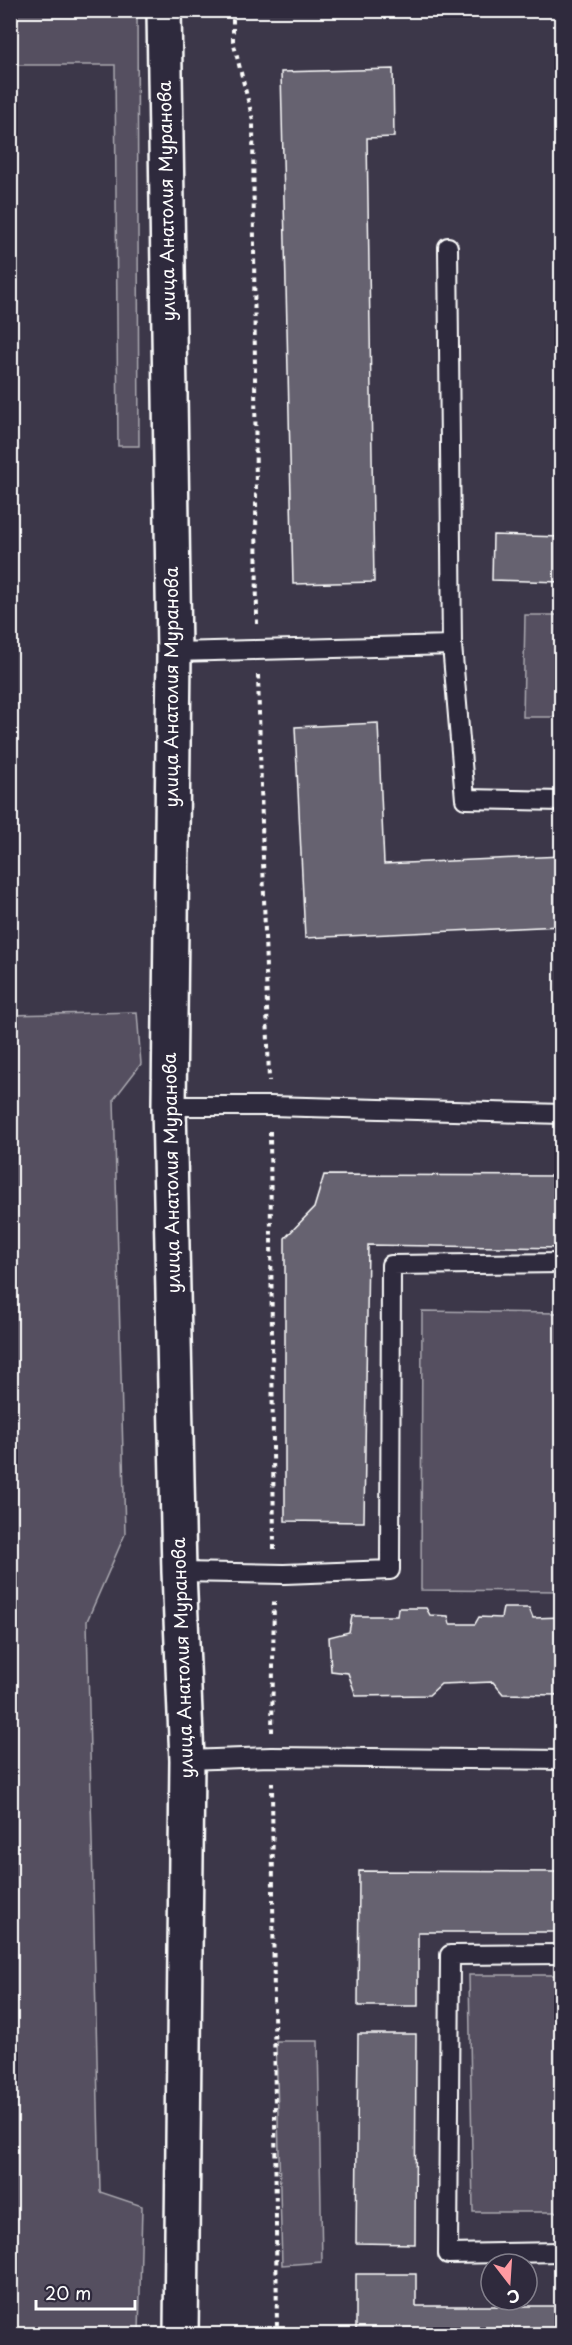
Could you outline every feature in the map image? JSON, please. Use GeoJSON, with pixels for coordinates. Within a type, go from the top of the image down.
{"type":"FeatureCollection","features":[{"type":"Feature","properties":{"kind":"street","name":"улица Анатолия Муранова"},"geometry":{"type":"LineString","coordinates":[[164,10],[174,652],[169,1106],[179,1572],[187,1760],[181,2334]]}},
{"type":"Feature","properties":{"kind":"lane"},"geometry":{"type":"LineString","coordinates":[[448,247],[452,645],[465,799],[561,801]]}},
{"type":"Feature","properties":{"kind":"lane"},"geometry":{"type":"LineString","coordinates":[[174,652],[452,645]]}},
{"type":"Feature","properties":{"kind":"lane"},"geometry":{"type":"LineString","coordinates":[[169,1106],[270,1106],[561,1114]]}},
{"type":"Feature","properties":{"kind":"lane"},"geometry":{"type":"LineString","coordinates":[[179,1572],[274,1574],[390,1570],[391,1265],[561,1263]]}},
{"type":"Feature","properties":{"kind":"lane"},"geometry":{"type":"LineString","coordinates":[[187,1760],[272,1758],[561,1760]]}},
{"type":"Feature","properties":{"kind":"lane"},"geometry":{"type":"LineString","coordinates":[[561,1954],[450,1955],[448,2254],[561,2252]]}},
{"type":"Feature","properties":{"kind":"path"},"geometry":{"type":"LineString","coordinates":[[233,10],[233,41],[253,120],[257,649],[270,1106],[277,2334]]}},
{"type":"Feature","properties":{"kind":"shaded area"},"geometry":{"type":"Polygon","coordinates":[[[10,11],[137,11],[139,446],[118,446],[115,65],[11,65],[10,11]]]}},
{"type":"Feature","properties":{"kind":"shaded area"},"geometry":{"type":"Polygon","coordinates":[[[525,615],[561,615],[561,717],[523,717],[525,615]]]}},
{"type":"Feature","properties":{"kind":"shaded area"},"geometry":{"type":"Polygon","coordinates":[[[137,1012],[141,1064],[114,1099],[125,1534],[87,1621],[100,2192],[142,2206],[139,2334],[11,2334],[11,1015],[137,1012]]]}},
{"type":"Feature","properties":{"kind":"shaded area"},"geometry":{"type":"Polygon","coordinates":[[[422,1311],[561,1313],[561,1591],[421,1590],[422,1311]]]}},
{"type":"Feature","properties":{"kind":"shaded area"},"geometry":{"type":"Polygon","coordinates":[[[469,1975],[561,1975],[561,2212],[473,2212],[469,1975]]]}},
{"type":"Feature","properties":{"kind":"shaded area"},"geometry":{"type":"Polygon","coordinates":[[[276,2041],[318,2041],[322,2262],[282,2265],[276,2041]]]}},
{"type":"Feature","properties":{"kind":"building"},"geometry":{"type":"Polygon","coordinates":[[[393,69],[394,137],[367,138],[374,582],[293,584],[281,72],[393,69]]]}},
{"type":"Feature","properties":{"kind":"building"},"geometry":{"type":"Polygon","coordinates":[[[493,535],[562,537],[562,582],[492,580],[493,535]]]}},
{"type":"Feature","properties":{"kind":"building"},"geometry":{"type":"Polygon","coordinates":[[[378,723],[384,864],[562,856],[562,926],[305,938],[295,727],[378,723]]]}},
{"type":"Feature","properties":{"kind":"building"},"geometry":{"type":"Polygon","coordinates":[[[324,1175],[562,1176],[562,1248],[368,1245],[364,1522],[285,1521],[285,1238],[314,1208],[324,1175]]]}},
{"type":"Feature","properties":{"kind":"building"},"geometry":{"type":"Polygon","coordinates":[[[398,1608],[426,1608],[430,1615],[448,1616],[450,1624],[475,1624],[479,1617],[501,1618],[503,1608],[529,1608],[533,1618],[562,1617],[562,1691],[556,1695],[503,1694],[493,1682],[441,1684],[429,1695],[356,1696],[348,1673],[331,1671],[329,1637],[349,1632],[352,1616],[397,1616],[398,1608]]]}},
{"type":"Feature","properties":{"kind":"building"},"geometry":{"type":"Polygon","coordinates":[[[359,1871],[562,1872],[562,1932],[418,1932],[418,2006],[358,2006],[359,1871]]]}},
{"type":"Feature","properties":{"kind":"building"},"geometry":{"type":"Polygon","coordinates":[[[358,2034],[416,2034],[415,2244],[356,2243],[358,2034]]]}},
{"type":"Feature","properties":{"kind":"building"},"geometry":{"type":"Polygon","coordinates":[[[356,2274],[416,2274],[416,2306],[479,2306],[479,2312],[539,2312],[539,2306],[562,2306],[562,2334],[356,2334],[356,2274]]]}}]}
